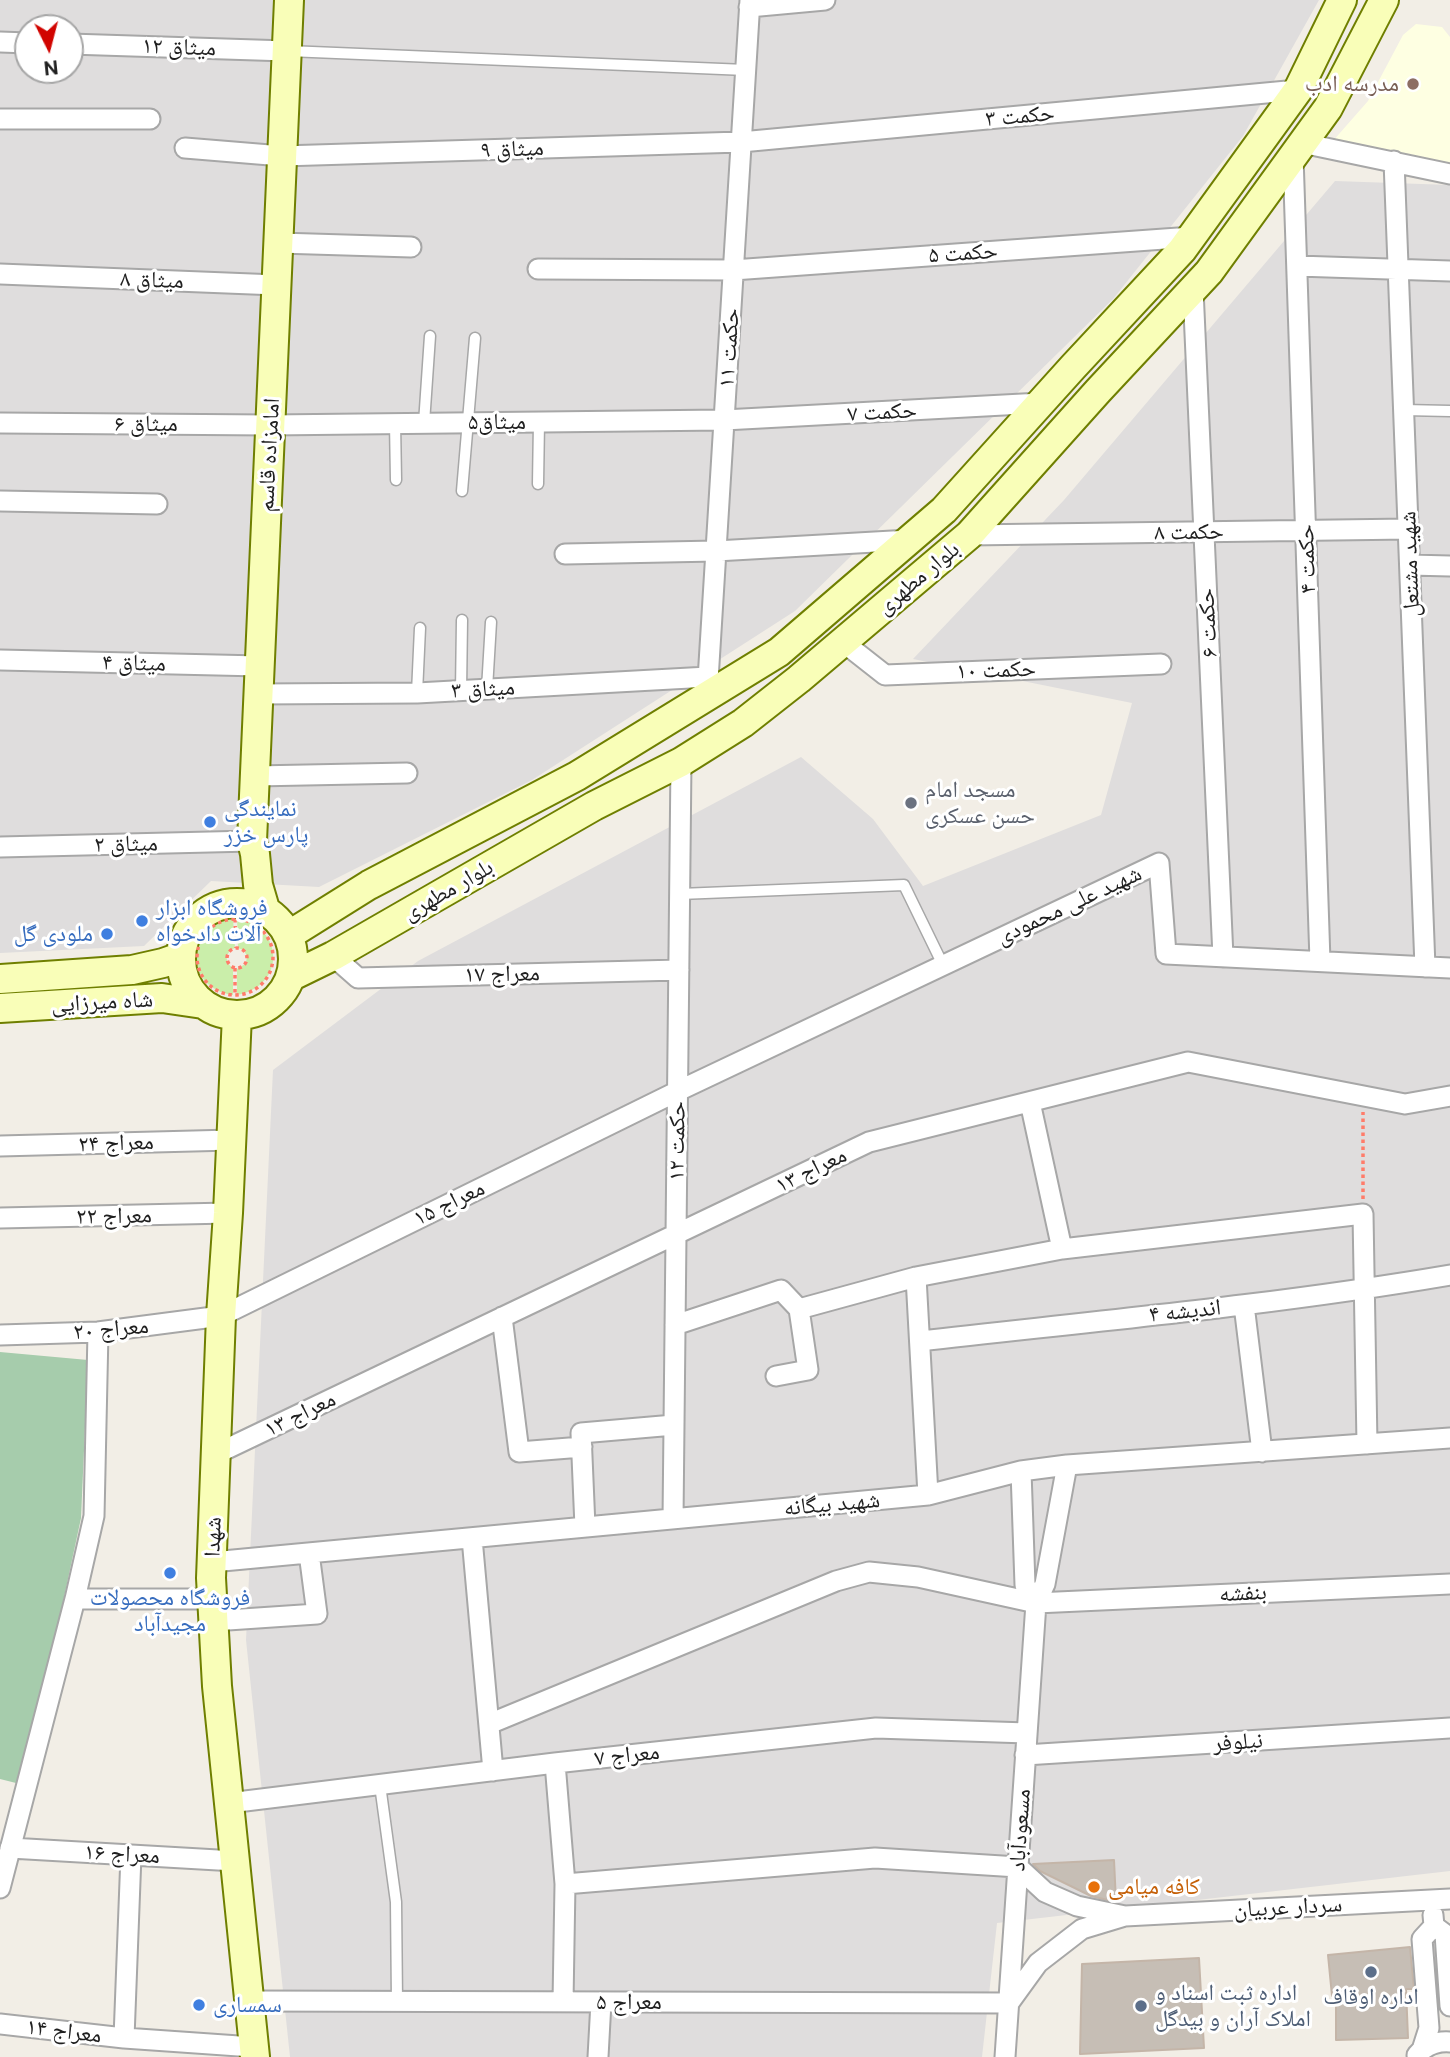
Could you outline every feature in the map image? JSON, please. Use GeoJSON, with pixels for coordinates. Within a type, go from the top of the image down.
{"type":"FeatureCollection","features":[{"type":"Feature","properties":{"kind":"street","name":"امامزاده قاسم"},"geometry":{"type":"LineString","coordinates":[[265,909],[258,885],[252,841],[289,0]]}},
{"type":"Feature","properties":{"kind":"street"},"geometry":{"type":"LineString","coordinates":[[750,4],[825,0]]}},
{"type":"Feature","properties":{"kind":"street","name":"بلوار مطهری"},"geometry":{"type":"LineString","coordinates":[[289,935],[369,885],[577,776],[708,686],[779,652],[944,510],[1182,250],[1298,90],[1342,0]]}},
{"type":"Feature","properties":{"kind":"street"},"geometry":{"type":"LineString","coordinates":[[1379,11],[1399,0]]}},
{"type":"Feature","properties":{"kind":"street","name":"حکمت ۱۱"},"geometry":{"type":"LineString","coordinates":[[708,686],[750,4]]}},
{"type":"Feature","properties":{"kind":"street","name":"بلوار مطهری"},"geometry":{"type":"LineString","coordinates":[[290,977],[333,956],[594,806],[681,762],[743,723],[969,535],[1209,272],[1328,108],[1379,11]]}},
{"type":"Feature","properties":{"kind":"street","name":"میثاق ۱۲"},"geometry":{"type":"LineString","coordinates":[[84,44],[287,51]]}},
{"type":"Feature","properties":{"kind":"street","name":"حکمت ۳"},"geometry":{"type":"LineString","coordinates":[[741,142],[1298,90]]}},
{"type":"Feature","properties":{"kind":"street"},"geometry":{"type":"LineString","coordinates":[[0,119],[150,119]]}},
{"type":"Feature","properties":{"kind":"street","name":"میثاق ۹"},"geometry":{"type":"LineString","coordinates":[[185,148],[282,156],[741,142]]}},
{"type":"Feature","properties":{"kind":"street"},"geometry":{"type":"LineString","coordinates":[[1297,150],[1394,161],[1450,174]]}},
{"type":"Feature","properties":{"kind":"street","name":"حکمت ۴"},"geometry":{"type":"LineString","coordinates":[[1297,150],[1297,266],[1320,961]]}},
{"type":"Feature","properties":{"kind":"street","name":"شهید مشتعل"},"geometry":{"type":"LineString","coordinates":[[1394,161],[1425,967]]}},
{"type":"Feature","properties":{"kind":"street","name":"حکمت ۵"},"geometry":{"type":"LineString","coordinates":[[538,269],[733,270],[1192,237]]}},
{"type":"Feature","properties":{"kind":"street"},"geometry":{"type":"LineString","coordinates":[[279,243],[411,247]]}},
{"type":"Feature","properties":{"kind":"street"},"geometry":{"type":"LineString","coordinates":[[1297,266],[1450,271]]}},
{"type":"Feature","properties":{"kind":"street","name":"میثاق ۸"},"geometry":{"type":"LineString","coordinates":[[0,274],[277,285]]}},
{"type":"Feature","properties":{"kind":"street","name":"حکمت ۶"},"geometry":{"type":"LineString","coordinates":[[1193,289],[1223,957]]}},
{"type":"Feature","properties":{"kind":"street","name":"حکمت ۷"},"geometry":{"type":"LineString","coordinates":[[724,420],[1041,403]]}},
{"type":"Feature","properties":{"kind":"street","name":"میثاق۵"},"geometry":{"type":"LineString","coordinates":[[270,425],[724,420]]}},
{"type":"Feature","properties":{"kind":"street","name":"میثاق ۶"},"geometry":{"type":"LineString","coordinates":[[0,423],[270,425]]}},
{"type":"Feature","properties":{"kind":"street"},"geometry":{"type":"LineString","coordinates":[[0,500],[157,504]]}},
{"type":"Feature","properties":{"kind":"street","name":"حکمت ۸"},"geometry":{"type":"LineString","coordinates":[[969,535],[1408,529]]}},
{"type":"Feature","properties":{"kind":"street"},"geometry":{"type":"LineString","coordinates":[[565,554],[716,551],[910,540]]}},
{"type":"Feature","properties":{"kind":"street"},"geometry":{"type":"LineString","coordinates":[[882,563],[905,589]]}},
{"type":"Feature","properties":{"kind":"street"},"geometry":{"type":"LineString","coordinates":[[1409,565],[1450,566]]}},
{"type":"Feature","properties":{"kind":"street","name":"حکمت ۱۰"},"geometry":{"type":"LineString","coordinates":[[843,642],[885,675],[1161,664]]}},
{"type":"Feature","properties":{"kind":"street","name":"میثاق ۴"},"geometry":{"type":"LineString","coordinates":[[4,660],[260,666]]}},
{"type":"Feature","properties":{"kind":"street","name":"میثاق ۳"},"geometry":{"type":"LineString","coordinates":[[258,694],[708,686]]}},
{"type":"Feature","properties":{"kind":"street","name":"حکمت ۱۲"},"geometry":{"type":"LineString","coordinates":[[673,1519],[681,762]]}},
{"type":"Feature","properties":{"kind":"street"},"geometry":{"type":"LineString","coordinates":[[255,776],[407,773]]}},
{"type":"Feature","properties":{"kind":"street"},"geometry":{"type":"LineString","coordinates":[[232,910],[241,885],[244,855],[252,841]]}},
{"type":"Feature","properties":{"kind":"street","name":"میثاق ۲"},"geometry":{"type":"LineString","coordinates":[[0,847],[252,841]]}},
{"type":"Feature","properties":{"kind":"street","name":"شهید علی محمودی"},"geometry":{"type":"LineString","coordinates":[[678,1091],[1158,863],[1166,954],[1450,968]]}},
{"type":"Feature","properties":{"kind":"street"},"geometry":{"type":"LineString","coordinates":[[203,1004],[190,991],[183,975],[180,957],[184,938],[194,921],[210,909],[232,910],[248,903],[265,909],[279,920],[289,935],[293,963],[285,989],[266,1007],[252,1013],[236,1005]]}},
{"type":"Feature","properties":{"kind":"street","name":"معراج ۱۷"},"geometry":{"type":"LineString","coordinates":[[333,956],[358,978],[679,970]]}},
{"type":"Feature","properties":{"kind":"street","name":"شاه میرزایی"},"geometry":{"type":"LineString","coordinates":[[0,979],[132,970],[180,957]]}},
{"type":"Feature","properties":{"kind":"street","name":"شاه میرزایی"},"geometry":{"type":"LineString","coordinates":[[0,1009],[162,998],[203,1004],[220,1012],[236,1005]]}},
{"type":"Feature","properties":{"kind":"street","name":"شهدا"},"geometry":{"type":"LineString","coordinates":[[236,1005],[212,1562],[217,1686],[254,2052]]}},
{"type":"Feature","properties":{"kind":"street","name":"معراج ۱۳"},"geometry":{"type":"LineString","coordinates":[[216,1454],[869,1142],[1188,1062],[1405,1104],[1450,1096]]}},
{"type":"Feature","properties":{"kind":"street","name":"معراج ۱۵"},"geometry":{"type":"LineString","coordinates":[[221,1316],[678,1091]]}},
{"type":"Feature","properties":{"kind":"street"},"geometry":{"type":"LineString","coordinates":[[1030,1102],[1062,1249]]}},
{"type":"Feature","properties":{"kind":"street","name":"معراج ۲۴"},"geometry":{"type":"LineString","coordinates":[[0,1146],[232,1140]]}},
{"type":"Feature","properties":{"kind":"street","name":"معراج ۲۲"},"geometry":{"type":"LineString","coordinates":[[0,1218],[228,1213]]}},
{"type":"Feature","properties":{"kind":"street"},"geometry":{"type":"LineString","coordinates":[[799,1309],[916,1277],[1062,1249],[1363,1214],[1367,1444]]}},
{"type":"Feature","properties":{"kind":"street","name":"اندیشه ۴"},"geometry":{"type":"LineString","coordinates":[[920,1341],[1244,1305],[1450,1275]]}},
{"type":"Feature","properties":{"kind":"street"},"geometry":{"type":"LineString","coordinates":[[916,1277],[928,1495]]}},
{"type":"Feature","properties":{"kind":"street"},"geometry":{"type":"LineString","coordinates":[[675,1325],[780,1290],[799,1309],[808,1370],[776,1376]]}},
{"type":"Feature","properties":{"kind":"street"},"geometry":{"type":"LineString","coordinates":[[1244,1305],[1262,1452]]}},
{"type":"Feature","properties":{"kind":"street","name":"معراج ۲۰"},"geometry":{"type":"LineString","coordinates":[[0,1335],[99,1332],[221,1316]]}},
{"type":"Feature","properties":{"kind":"street"},"geometry":{"type":"LineString","coordinates":[[502,1317],[519,1452],[582,1447]]}},
{"type":"Feature","properties":{"kind":"street"},"geometry":{"type":"LineString","coordinates":[[0,1888],[94,1516],[99,1332]]}},
{"type":"Feature","properties":{"kind":"street"},"geometry":{"type":"LineString","coordinates":[[585,1527],[581,1433],[674,1425]]}},
{"type":"Feature","properties":{"kind":"street","name":"شهید بیگانه"},"geometry":{"type":"LineString","coordinates":[[212,1562],[928,1495],[1021,1471],[1067,1465],[1450,1438]]}},
{"type":"Feature","properties":{"kind":"street","name":"مسعودآباد"},"geometry":{"type":"LineString","coordinates":[[1005,2057],[1036,1603],[1045,1584],[1067,1465]]}},
{"type":"Feature","properties":{"kind":"street","name":"مسعودآباد"},"geometry":{"type":"LineString","coordinates":[[1021,1471],[1025,1586],[1036,1603]]}},
{"type":"Feature","properties":{"kind":"street"},"geometry":{"type":"LineString","coordinates":[[472,1538],[493,1772]]}},
{"type":"Feature","properties":{"kind":"street"},"geometry":{"type":"LineString","coordinates":[[75,1599],[213,1610],[317,1614],[309,1553]]}},
{"type":"Feature","properties":{"kind":"street","name":"بنفشه"},"geometry":{"type":"LineString","coordinates":[[489,1724],[836,1581],[869,1572],[918,1577],[1036,1603],[1450,1584]]}},
{"type":"Feature","properties":{"kind":"street","name":"معراج ۷"},"geometry":{"type":"LineString","coordinates":[[229,1803],[555,1763],[876,1728],[1027,1733]]}},
{"type":"Feature","properties":{"kind":"street","name":"نیلوفر"},"geometry":{"type":"LineString","coordinates":[[1026,1755],[1450,1728]]}},
{"type":"Feature","properties":{"kind":"street"},"geometry":{"type":"LineString","coordinates":[[555,1763],[565,1884],[563,2002]]}},
{"type":"Feature","properties":{"kind":"street","name":"معراج ۱۶"},"geometry":{"type":"LineString","coordinates":[[10,1848],[235,1861]]}},
{"type":"Feature","properties":{"kind":"street"},"geometry":{"type":"LineString","coordinates":[[124,2038],[131,1855]]}},
{"type":"Feature","properties":{"kind":"street"},"geometry":{"type":"LineString","coordinates":[[565,1884],[876,1857],[1018,1867],[1045,1892],[1077,1906],[1125,1916]]}},
{"type":"Feature","properties":{"kind":"street"},"geometry":{"type":"LineString","coordinates":[[1419,2053],[1429,2028],[1422,1939],[1434,1926],[1441,1899]]}},
{"type":"Feature","properties":{"kind":"street","name":"سردار عربیان"},"geometry":{"type":"LineString","coordinates":[[1125,1916],[1441,1899]]}},
{"type":"Feature","properties":{"kind":"street"},"geometry":{"type":"LineString","coordinates":[[1009,2003],[1038,1963],[1082,1929],[1125,1916]]}},
{"type":"Feature","properties":{"kind":"street"},"geometry":{"type":"LineString","coordinates":[[1434,1926],[1445,1934],[1450,2006]]}},
{"type":"Feature","properties":{"kind":"street","name":"معراج ۵"},"geometry":{"type":"LineString","coordinates":[[249,2001],[1009,2003]]}},
{"type":"Feature","properties":{"kind":"street"},"geometry":{"type":"LineString","coordinates":[[598,2057],[601,2002]]}},
{"type":"Feature","properties":{"kind":"street","name":"معراج ۱۴"},"geometry":{"type":"LineString","coordinates":[[0,2024],[254,2052]]}},
{"type":"Feature","properties":{"kind":"street"},"geometry":{"type":"LineString","coordinates":[[1419,2053],[1431,2044],[1450,2042]]}},
{"type":"Feature","properties":{"kind":"lane"},"geometry":{"type":"LineString","coordinates":[[287,51],[746,70]]}},
{"type":"Feature","properties":{"kind":"lane"},"geometry":{"type":"LineString","coordinates":[[424,423],[430,336]]}},
{"type":"Feature","properties":{"kind":"lane"},"geometry":{"type":"LineString","coordinates":[[462,491],[475,338]]}},
{"type":"Feature","properties":{"kind":"lane"},"geometry":{"type":"LineString","coordinates":[[1404,410],[1450,411]]}},
{"type":"Feature","properties":{"kind":"lane"},"geometry":{"type":"LineString","coordinates":[[538,484],[540,422]]}},
{"type":"Feature","properties":{"kind":"lane"},"geometry":{"type":"LineString","coordinates":[[396,423],[396,480]]}},
{"type":"Feature","properties":{"kind":"lane"},"geometry":{"type":"LineString","coordinates":[[461,691],[462,620]]}},
{"type":"Feature","properties":{"kind":"lane"},"geometry":{"type":"LineString","coordinates":[[488,689],[492,622]]}},
{"type":"Feature","properties":{"kind":"lane"},"geometry":{"type":"LineString","coordinates":[[417,693],[420,628]]}},
{"type":"Feature","properties":{"kind":"lane"},"geometry":{"type":"LineString","coordinates":[[680,894],[904,885],[943,965]]}},
{"type":"Feature","properties":{"kind":"lane"},"geometry":{"type":"LineString","coordinates":[[380,1785],[396,1902],[397,2002]]}},
{"type":"Feature","properties":{"kind":"path"},"geometry":{"type":"LineString","coordinates":[[232,910],[236,948]]}},
{"type":"Feature","properties":{"kind":"path"},"geometry":{"type":"LineString","coordinates":[[232,910],[260,927],[269,937],[273,950],[269,976],[236,1005]]}},
{"type":"Feature","properties":{"kind":"path"},"geometry":{"type":"LineString","coordinates":[[232,910],[204,934],[196,957],[204,980],[236,1005]]}},
{"type":"Feature","properties":{"kind":"path"},"geometry":{"type":"LineString","coordinates":[[236,948],[244,952],[247,958],[243,967],[235,968],[228,964],[226,958],[229,951],[236,948]]}},
{"type":"Feature","properties":{"kind":"path"},"geometry":{"type":"LineString","coordinates":[[235,968],[236,1005]]}},
{"type":"Feature","properties":{"kind":"path"},"geometry":{"type":"LineString","coordinates":[[1363,1096],[1363,1214]]}},
{"type":"Feature","properties":{"kind":"shaded area"},"geometry":{"type":"Polygon","coordinates":[[[0,0],[1319,0],[1243,136],[1113,299],[795,611],[532,780],[319,887],[211,881],[144,946],[0,953],[0,0]]]}},
{"type":"Feature","properties":{"kind":"shaded area","name":"مدرسه ادب"},"geometry":{"type":"Polygon","coordinates":[[[1416,24],[1442,27],[1450,37],[1450,167],[1332,142],[1368,101],[1403,35],[1416,24]]]}},
{"type":"Feature","properties":{"kind":"shaded area"},"geometry":{"type":"Polygon","coordinates":[[[1335,181],[1450,185],[1450,1871],[997,1923],[982,2057],[290,2057],[246,1640],[273,1070],[418,961],[801,757],[873,819],[923,886],[1101,815],[1132,703],[913,659],[1064,500],[1335,181]]]}},
{"type":"Feature","properties":{"kind":"shaded area"},"geometry":{"type":"Polygon","coordinates":[[[0,1352],[88,1360],[81,1518],[24,1785],[0,1779],[0,1352]]]}},
{"type":"Feature","properties":{"kind":"green space"},"geometry":{"type":"Polygon","coordinates":[[[233,918],[235,948],[227,957],[233,968],[233,995],[217,990],[205,981],[196,957],[205,932],[217,923],[233,918]]]}},
{"type":"Feature","properties":{"kind":"green space"},"geometry":{"type":"Polygon","coordinates":[[[237,918],[253,924],[264,933],[271,944],[273,957],[271,969],[264,981],[253,990],[237,995],[237,969],[245,964],[247,956],[238,948],[237,918]]]}},
{"type":"Feature","properties":{"kind":"building","name":"کافه میامی"},"geometry":{"type":"Polygon","coordinates":[[[1114,1860],[1116,1902],[1091,1896],[1040,1871],[1033,1864],[1114,1860]]]}},
{"type":"Feature","properties":{"kind":"building"},"geometry":{"type":"Polygon","coordinates":[[[1410,1947],[1414,1989],[1406,1989],[1408,2038],[1336,2040],[1336,1995],[1332,1996],[1328,1955],[1410,1947]]]}},
{"type":"Feature","properties":{"kind":"building","name":"اداره ثبت اسناد و املاک آران و بیدگل"},"geometry":{"type":"Polygon","coordinates":[[[1199,1958],[1204,2048],[1080,2054],[1082,1964],[1199,1958]]]}},
{"type":"Feature","properties":{"kind":"place","name":"مدرسه ادب"},"geometry":{"type":"Point","coordinates":[1413,84]}},
{"type":"Feature","properties":{"kind":"place","name":"مسجد امام حسن عسکری"},"geometry":{"type":"Point","coordinates":[911,803]}},
{"type":"Feature","properties":{"kind":"place","name":"نمایندگی پارس خزر"},"geometry":{"type":"Point","coordinates":[210,822]}},
{"type":"Feature","properties":{"kind":"place","name":"فروشگاه ابزار آلات دادخواه"},"geometry":{"type":"Point","coordinates":[142,921]}},
{"type":"Feature","properties":{"kind":"place","name":"ملودی گل"},"geometry":{"type":"Point","coordinates":[107,934]}},
{"type":"Feature","properties":{"kind":"place","name":"فروشگاه محصولات مجیدآباد"},"geometry":{"type":"Point","coordinates":[170,1573]}},
{"type":"Feature","properties":{"kind":"place","name":"کافه میامی"},"geometry":{"type":"Point","coordinates":[1094,1887]}},
{"type":"Feature","properties":{"kind":"place","name":"اداره اوقاف"},"geometry":{"type":"Point","coordinates":[1371,1972]}},
{"type":"Feature","properties":{"kind":"place","name":"سمساری"},"geometry":{"type":"Point","coordinates":[199,2005]}},
{"type":"Feature","properties":{"kind":"place","name":"اداره ثبت اسناد و املاک آران و بیدگل"},"geometry":{"type":"Point","coordinates":[1141,2006]}}]}
